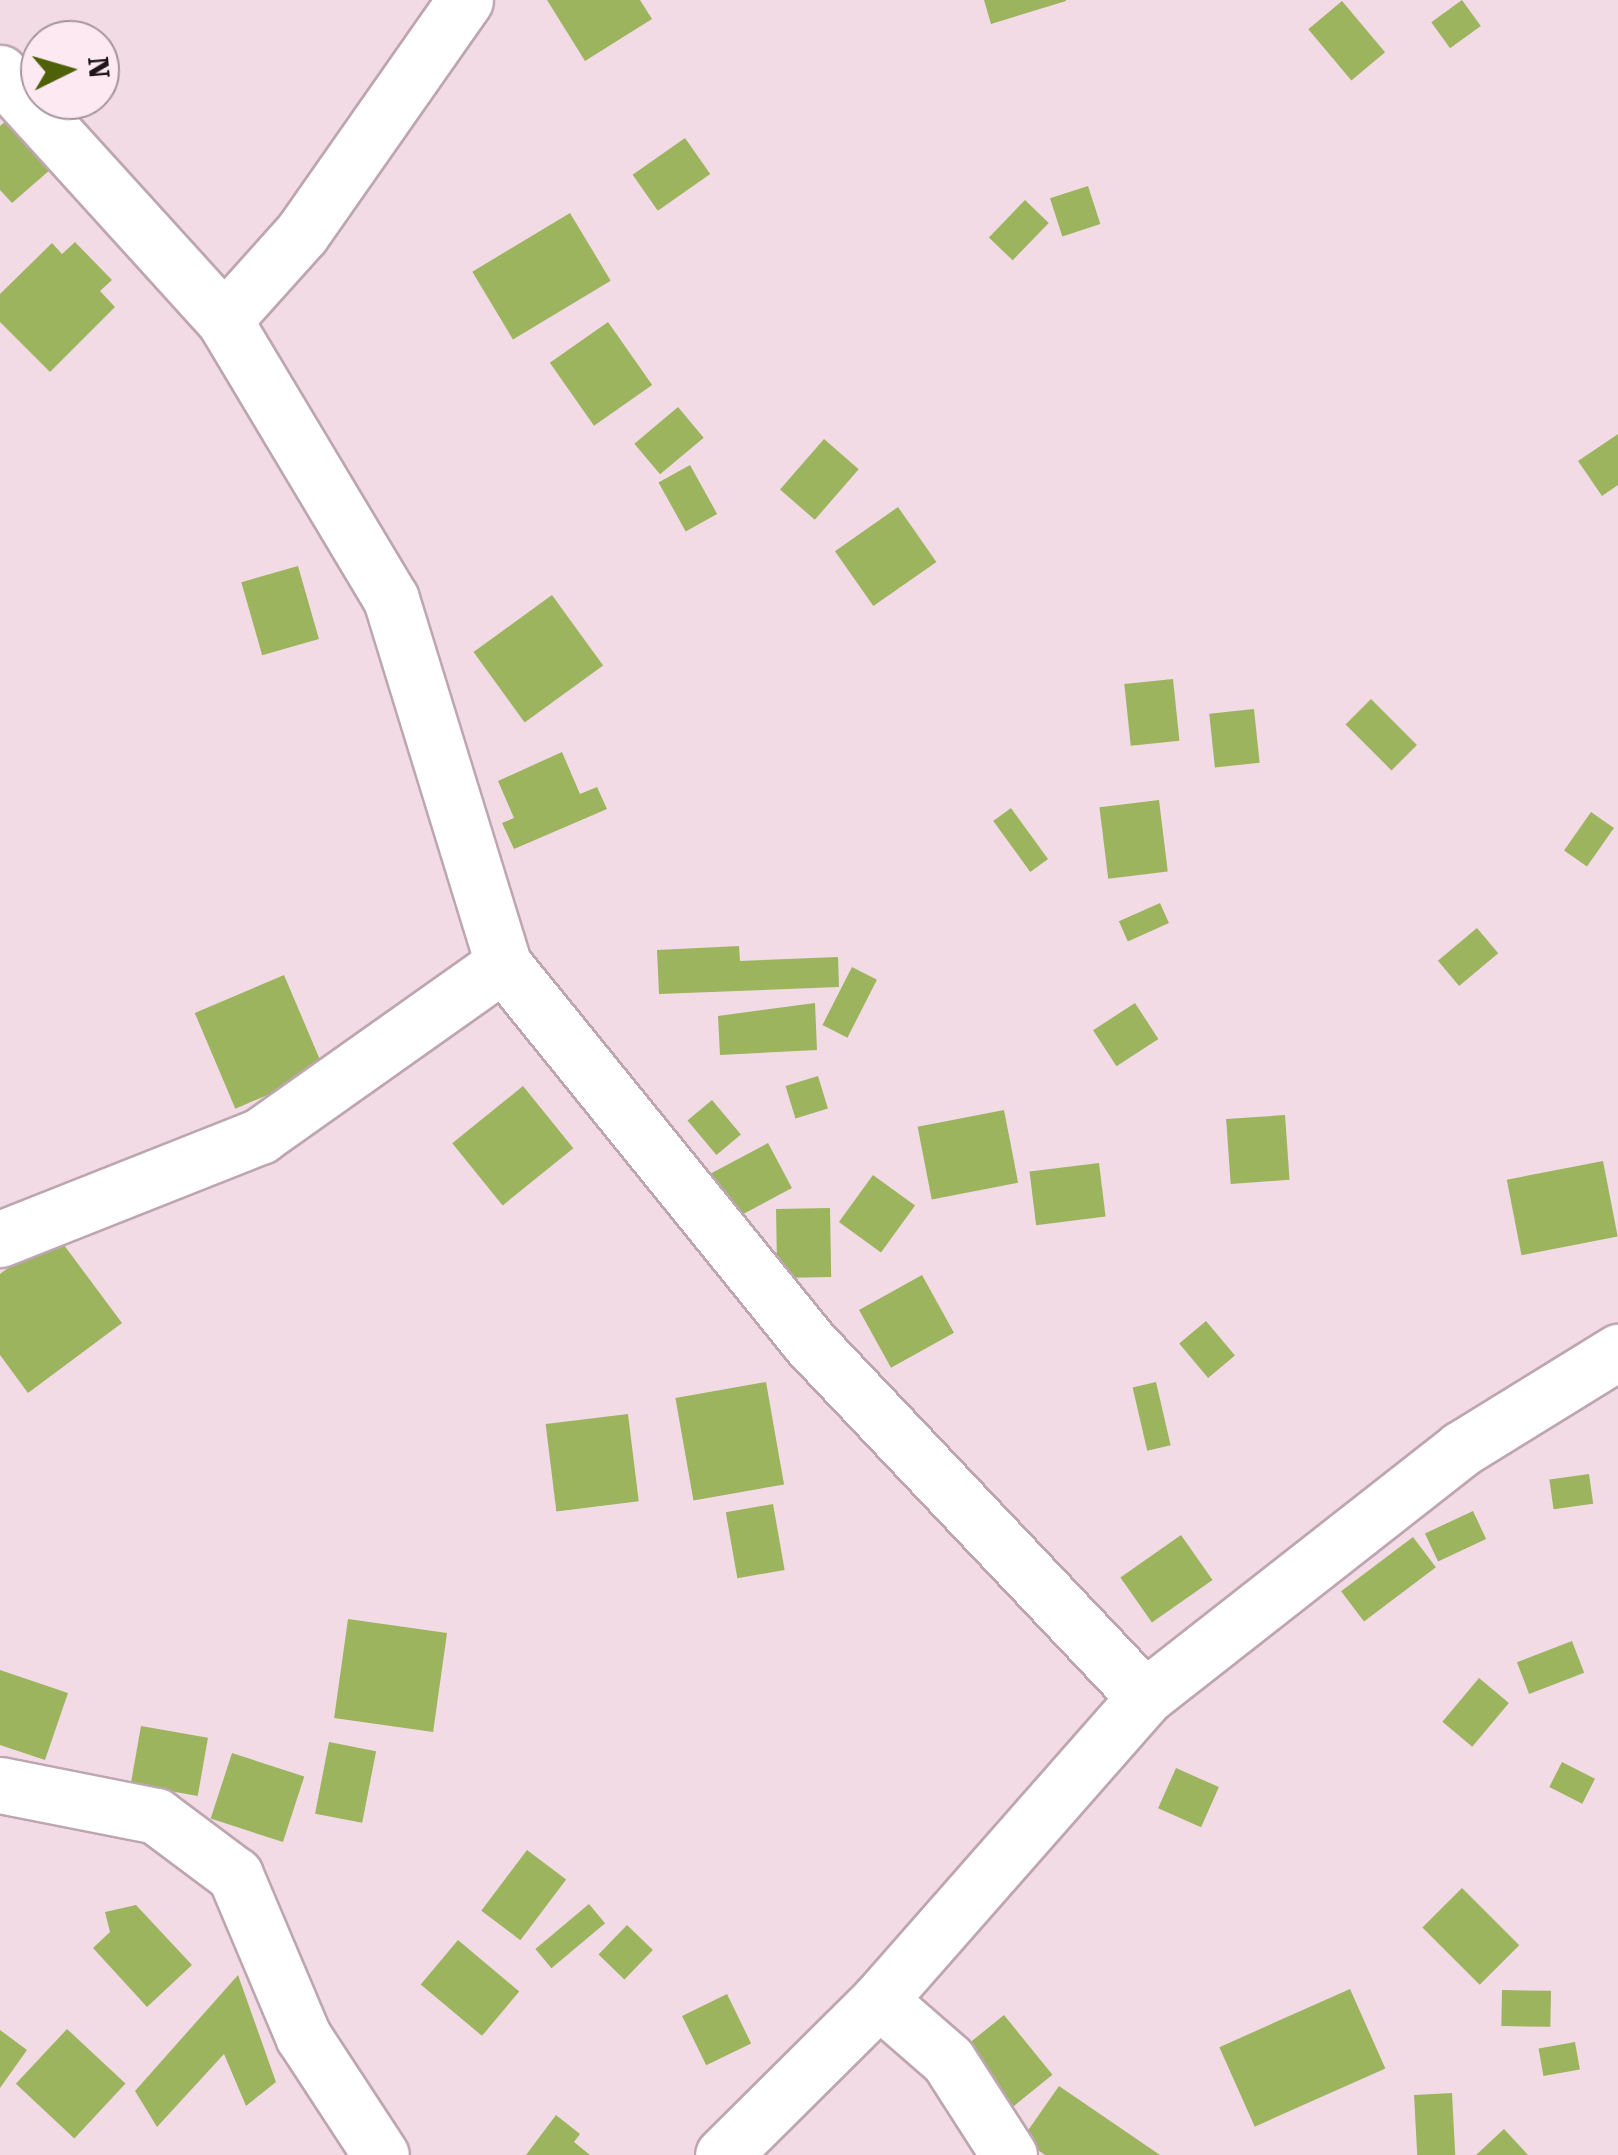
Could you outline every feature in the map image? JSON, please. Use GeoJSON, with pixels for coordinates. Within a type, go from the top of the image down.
{"type":"FeatureCollection","features":[{"type":"Feature","properties":{"kind":"street"},"geometry":{"type":"LineString","coordinates":[[224,320],[302,233],[465,0]]}},
{"type":"Feature","properties":{"kind":"street"},"geometry":{"type":"LineString","coordinates":[[0,73],[224,320],[391,599],[503,964],[808,1341],[1145,1697]]}},
{"type":"Feature","properties":{"kind":"street"},"geometry":{"type":"LineString","coordinates":[[0,1239],[260,1136],[503,964]]}},
{"type":"Feature","properties":{"kind":"street"},"geometry":{"type":"LineString","coordinates":[[724,2155],[879,2000],[1145,1697],[1460,1449],[1618,1352]]}},
{"type":"Feature","properties":{"kind":"street"},"geometry":{"type":"LineString","coordinates":[[0,1784],[156,1816],[236,1875],[303,2036],[382,2155]]}},
{"type":"Feature","properties":{"kind":"street"},"geometry":{"type":"LineString","coordinates":[[879,2000],[948,2060],[1009,2155]]}},
{"type":"Feature","properties":{"kind":"building"},"geometry":{"type":"Polygon","coordinates":[[[547,0],[640,0],[652,19],[585,61],[547,0]]]}},
{"type":"Feature","properties":{"kind":"building"},"geometry":{"type":"Polygon","coordinates":[[[984,0],[1066,0],[1066,1],[991,24],[984,0]]]}},
{"type":"Feature","properties":{"kind":"building"},"geometry":{"type":"Polygon","coordinates":[[[1462,0],[1481,26],[1450,48],[1431,22],[1462,0]]]}},
{"type":"Feature","properties":{"kind":"building"},"geometry":{"type":"Polygon","coordinates":[[[1342,1],[1385,52],[1351,81],[1308,29],[1342,1]]]}},
{"type":"Feature","properties":{"kind":"building"},"geometry":{"type":"Polygon","coordinates":[[[8,119],[51,169],[12,203],[0,190],[0,126],[8,119]]]}},
{"type":"Feature","properties":{"kind":"building"},"geometry":{"type":"Polygon","coordinates":[[[685,138],[710,174],[658,211],[633,175],[685,138]]]}},
{"type":"Feature","properties":{"kind":"building"},"geometry":{"type":"Polygon","coordinates":[[[1088,186],[1100,224],[1062,236],[1050,198],[1088,186]]]}},
{"type":"Feature","properties":{"kind":"building"},"geometry":{"type":"Polygon","coordinates":[[[1025,200],[1049,223],[1013,260],[989,237],[1025,200]]]}},
{"type":"Feature","properties":{"kind":"building"},"geometry":{"type":"Polygon","coordinates":[[[570,213],[611,281],[513,339],[472,272],[570,213]]]}},
{"type":"Feature","properties":{"kind":"building"},"geometry":{"type":"Polygon","coordinates":[[[75,242],[112,280],[100,291],[115,307],[50,372],[0,322],[0,294],[52,243],[62,254],[75,242]]]}},
{"type":"Feature","properties":{"kind":"building"},"geometry":{"type":"Polygon","coordinates":[[[608,322],[652,385],[594,426],[550,363],[608,322]]]}},
{"type":"Feature","properties":{"kind":"building"},"geometry":{"type":"Polygon","coordinates":[[[678,407],[704,438],[660,474],[634,444],[678,407]]]}},
{"type":"Feature","properties":{"kind":"building"},"geometry":{"type":"Polygon","coordinates":[[[1618,434],[1618,485],[1602,496],[1578,461],[1618,434]]]}},
{"type":"Feature","properties":{"kind":"building"},"geometry":{"type":"Polygon","coordinates":[[[824,439],[859,469],[815,520],[780,490],[824,439]]]}},
{"type":"Feature","properties":{"kind":"building"},"geometry":{"type":"Polygon","coordinates":[[[690,465],[717,514],[686,531],[659,482],[690,465]]]}},
{"type":"Feature","properties":{"kind":"building"},"geometry":{"type":"Polygon","coordinates":[[[898,507],[936,562],[873,606],[835,551],[898,507]]]}},
{"type":"Feature","properties":{"kind":"building"},"geometry":{"type":"Polygon","coordinates":[[[298,566],[319,639],[262,655],[241,582],[298,566]]]}},
{"type":"Feature","properties":{"kind":"building"},"geometry":{"type":"Polygon","coordinates":[[[552,595],[603,665],[525,722],[474,652],[552,595]]]}},
{"type":"Feature","properties":{"kind":"building"},"geometry":{"type":"Polygon","coordinates":[[[1173,679],[1179,741],[1131,746],[1124,684],[1173,679]]]}},
{"type":"Feature","properties":{"kind":"building"},"geometry":{"type":"Polygon","coordinates":[[[1371,699],[1417,745],[1392,770],[1346,724],[1371,699]]]}},
{"type":"Feature","properties":{"kind":"building"},"geometry":{"type":"Polygon","coordinates":[[[1254,709],[1260,763],[1215,767],[1209,714],[1254,709]]]}},
{"type":"Feature","properties":{"kind":"building"},"geometry":{"type":"Polygon","coordinates":[[[562,752],[580,794],[597,787],[607,809],[514,849],[502,823],[514,818],[498,781],[562,752]]]}},
{"type":"Feature","properties":{"kind":"building"},"geometry":{"type":"Polygon","coordinates":[[[1159,800],[1168,871],[1108,879],[1099,807],[1159,800]]]}},
{"type":"Feature","properties":{"kind":"building"},"geometry":{"type":"Polygon","coordinates":[[[1011,808],[1048,859],[1030,872],[993,821],[1011,808]]]}},
{"type":"Feature","properties":{"kind":"building"},"geometry":{"type":"Polygon","coordinates":[[[1591,812],[1614,828],[1587,867],[1564,851],[1591,812]]]}},
{"type":"Feature","properties":{"kind":"building"},"geometry":{"type":"Polygon","coordinates":[[[1160,903],[1169,923],[1128,941],[1119,921],[1160,903]]]}},
{"type":"Feature","properties":{"kind":"building"},"geometry":{"type":"Polygon","coordinates":[[[1477,928],[1498,953],[1459,986],[1438,961],[1477,928]]]}},
{"type":"Feature","properties":{"kind":"building"},"geometry":{"type":"Polygon","coordinates":[[[739,946],[740,961],[838,957],[839,987],[659,994],[657,950],[739,946]]]}},
{"type":"Feature","properties":{"kind":"building"},"geometry":{"type":"Polygon","coordinates":[[[852,967],[877,980],[847,1038],[822,1025],[852,967]]]}},
{"type":"Feature","properties":{"kind":"building"},"geometry":{"type":"Polygon","coordinates":[[[284,975],[325,1071],[235,1109],[195,1013],[284,975]]]}},
{"type":"Feature","properties":{"kind":"building"},"geometry":{"type":"Polygon","coordinates":[[[815,1003],[817,1050],[720,1055],[718,1016],[815,1003]]]}},
{"type":"Feature","properties":{"kind":"building"},"geometry":{"type":"Polygon","coordinates":[[[1135,1003],[1158,1039],[1116,1066],[1093,1030],[1135,1003]]]}},
{"type":"Feature","properties":{"kind":"building"},"geometry":{"type":"Polygon","coordinates":[[[818,1076],[828,1109],[795,1118],[785,1086],[818,1076]]]}},
{"type":"Feature","properties":{"kind":"building"},"geometry":{"type":"Polygon","coordinates":[[[523,1086],[573,1148],[503,1205],[452,1143],[523,1086]]]}},
{"type":"Feature","properties":{"kind":"building"},"geometry":{"type":"Polygon","coordinates":[[[712,1100],[741,1134],[716,1155],[687,1121],[712,1100]]]}},
{"type":"Feature","properties":{"kind":"building"},"geometry":{"type":"Polygon","coordinates":[[[1004,1110],[1018,1183],[932,1199],[918,1127],[1004,1110]]]}},
{"type":"Feature","properties":{"kind":"building"},"geometry":{"type":"Polygon","coordinates":[[[1285,1115],[1290,1180],[1231,1184],[1226,1119],[1285,1115]]]}},
{"type":"Feature","properties":{"kind":"building"},"geometry":{"type":"Polygon","coordinates":[[[768,1143],[792,1188],[732,1220],[708,1175],[768,1143]]]}},
{"type":"Feature","properties":{"kind":"building"},"geometry":{"type":"Polygon","coordinates":[[[1603,1161],[1618,1237],[1521,1255],[1507,1180],[1603,1161]]]}},
{"type":"Feature","properties":{"kind":"building"},"geometry":{"type":"Polygon","coordinates":[[[1099,1163],[1106,1217],[1036,1225],[1030,1172],[1099,1163]]]}},
{"type":"Feature","properties":{"kind":"building"},"geometry":{"type":"Polygon","coordinates":[[[873,1175],[915,1206],[881,1252],[839,1222],[873,1175]]]}},
{"type":"Feature","properties":{"kind":"building"},"geometry":{"type":"Polygon","coordinates":[[[830,1208],[831,1277],[777,1278],[776,1209],[830,1208]]]}},
{"type":"Feature","properties":{"kind":"building"},"geometry":{"type":"Polygon","coordinates":[[[55,1233],[122,1323],[28,1393],[0,1355],[0,1274],[55,1233]]]}},
{"type":"Feature","properties":{"kind":"building"},"geometry":{"type":"Polygon","coordinates":[[[922,1275],[954,1333],[891,1368],[859,1310],[922,1275]]]}},
{"type":"Feature","properties":{"kind":"building"},"geometry":{"type":"Polygon","coordinates":[[[1206,1321],[1235,1355],[1208,1378],[1179,1343],[1206,1321]]]}},
{"type":"Feature","properties":{"kind":"building"},"geometry":{"type":"Polygon","coordinates":[[[766,1382],[784,1484],[693,1500],[675,1398],[766,1382]]]}},
{"type":"Feature","properties":{"kind":"building"},"geometry":{"type":"Polygon","coordinates":[[[1156,1382],[1171,1445],[1147,1451],[1133,1387],[1156,1382]]]}},
{"type":"Feature","properties":{"kind":"building"},"geometry":{"type":"Polygon","coordinates":[[[628,1414],[639,1501],[556,1511],[546,1424],[628,1414]]]}},
{"type":"Feature","properties":{"kind":"building"},"geometry":{"type":"Polygon","coordinates":[[[1589,1474],[1593,1504],[1554,1509],[1549,1480],[1589,1474]]]}},
{"type":"Feature","properties":{"kind":"building"},"geometry":{"type":"Polygon","coordinates":[[[773,1504],[785,1570],[737,1578],[726,1512],[773,1504]]]}},
{"type":"Feature","properties":{"kind":"building"},"geometry":{"type":"Polygon","coordinates":[[[1473,1511],[1486,1539],[1438,1561],[1425,1533],[1473,1511]]]}},
{"type":"Feature","properties":{"kind":"building"},"geometry":{"type":"Polygon","coordinates":[[[1181,1535],[1213,1580],[1152,1622],[1120,1577],[1181,1535]]]}},
{"type":"Feature","properties":{"kind":"building"},"geometry":{"type":"Polygon","coordinates":[[[1413,1537],[1436,1567],[1364,1622],[1341,1591],[1413,1537]]]}},
{"type":"Feature","properties":{"kind":"building"},"geometry":{"type":"Polygon","coordinates":[[[348,1619],[447,1633],[433,1732],[334,1718],[348,1619]]]}},
{"type":"Feature","properties":{"kind":"building"},"geometry":{"type":"Polygon","coordinates":[[[1572,1641],[1584,1673],[1529,1694],[1517,1662],[1572,1641]]]}},
{"type":"Feature","properties":{"kind":"building"},"geometry":{"type":"Polygon","coordinates":[[[0,1670],[68,1693],[45,1760],[0,1745],[0,1670]]]}},
{"type":"Feature","properties":{"kind":"building"},"geometry":{"type":"Polygon","coordinates":[[[1479,1678],[1509,1703],[1472,1747],[1442,1722],[1479,1678]]]}},
{"type":"Feature","properties":{"kind":"building"},"geometry":{"type":"Polygon","coordinates":[[[141,1726],[208,1738],[198,1796],[131,1784],[141,1726]]]}},
{"type":"Feature","properties":{"kind":"building"},"geometry":{"type":"Polygon","coordinates":[[[329,1742],[376,1751],[362,1823],[315,1814],[329,1742]]]}},
{"type":"Feature","properties":{"kind":"building"},"geometry":{"type":"Polygon","coordinates":[[[232,1753],[304,1776],[283,1842],[211,1819],[232,1753]]]}},
{"type":"Feature","properties":{"kind":"building"},"geometry":{"type":"Polygon","coordinates":[[[1562,1762],[1595,1779],[1582,1804],[1549,1787],[1562,1762]]]}},
{"type":"Feature","properties":{"kind":"building"},"geometry":{"type":"Polygon","coordinates":[[[1176,1768],[1219,1787],[1201,1827],[1158,1808],[1176,1768]]]}},
{"type":"Feature","properties":{"kind":"building"},"geometry":{"type":"Polygon","coordinates":[[[527,1850],[566,1879],[520,1940],[481,1911],[527,1850]]]}},
{"type":"Feature","properties":{"kind":"building"},"geometry":{"type":"Polygon","coordinates":[[[1462,1888],[1519,1945],[1480,1985],[1422,1928],[1462,1888]]]}},
{"type":"Feature","properties":{"kind":"building"},"geometry":{"type":"Polygon","coordinates":[[[589,1904],[605,1923],[551,1968],[535,1949],[589,1904]]]}},
{"type":"Feature","properties":{"kind":"building"},"geometry":{"type":"Polygon","coordinates":[[[136,1905],[192,1965],[147,2007],[93,1948],[110,1932],[105,1912],[136,1905]]]}},
{"type":"Feature","properties":{"kind":"building"},"geometry":{"type":"Polygon","coordinates":[[[627,1925],[653,1950],[624,1980],[599,1954],[627,1925]]]}},
{"type":"Feature","properties":{"kind":"building"},"geometry":{"type":"Polygon","coordinates":[[[458,1940],[519,1991],[482,2036],[421,1984],[458,1940]]]}},
{"type":"Feature","properties":{"kind":"building"},"geometry":{"type":"Polygon","coordinates":[[[238,1975],[276,2082],[246,2106],[224,2054],[157,2127],[135,2091],[238,1975]]]}},
{"type":"Feature","properties":{"kind":"building"},"geometry":{"type":"Polygon","coordinates":[[[1350,1989],[1385,2068],[1255,2127],[1219,2047],[1350,1989]]]}},
{"type":"Feature","properties":{"kind":"building"},"geometry":{"type":"Polygon","coordinates":[[[1502,1990],[1551,1991],[1550,2027],[1501,2026],[1502,1990]]]}},
{"type":"Feature","properties":{"kind":"building"},"geometry":{"type":"Polygon","coordinates":[[[727,1994],[751,2043],[706,2065],[682,2016],[727,1994]]]}},
{"type":"Feature","properties":{"kind":"building"},"geometry":{"type":"Polygon","coordinates":[[[1004,2015],[1052,2075],[1007,2111],[959,2052],[1004,2015]]]}},
{"type":"Feature","properties":{"kind":"building"},"geometry":{"type":"Polygon","coordinates":[[[67,2029],[126,2084],[74,2138],[16,2084],[67,2029]]]}},
{"type":"Feature","properties":{"kind":"building"},"geometry":{"type":"Polygon","coordinates":[[[0,2030],[27,2050],[0,2088],[0,2030]]]}},
{"type":"Feature","properties":{"kind":"building"},"geometry":{"type":"Polygon","coordinates":[[[1575,2042],[1580,2070],[1543,2076],[1539,2048],[1575,2042]]]}},
{"type":"Feature","properties":{"kind":"building"},"geometry":{"type":"Polygon","coordinates":[[[1059,2086],[1160,2155],[1045,2155],[1022,2139],[1059,2086]]]}},
{"type":"Feature","properties":{"kind":"building"},"geometry":{"type":"Polygon","coordinates":[[[1452,2093],[1455,2155],[1417,2155],[1414,2095],[1452,2093]]]}},
{"type":"Feature","properties":{"kind":"building"},"geometry":{"type":"Polygon","coordinates":[[[556,2115],[580,2134],[574,2142],[590,2155],[526,2155],[556,2115]]]}},
{"type":"Feature","properties":{"kind":"building"},"geometry":{"type":"Polygon","coordinates":[[[1504,2129],[1528,2155],[1476,2155],[1504,2129]]]}}]}
